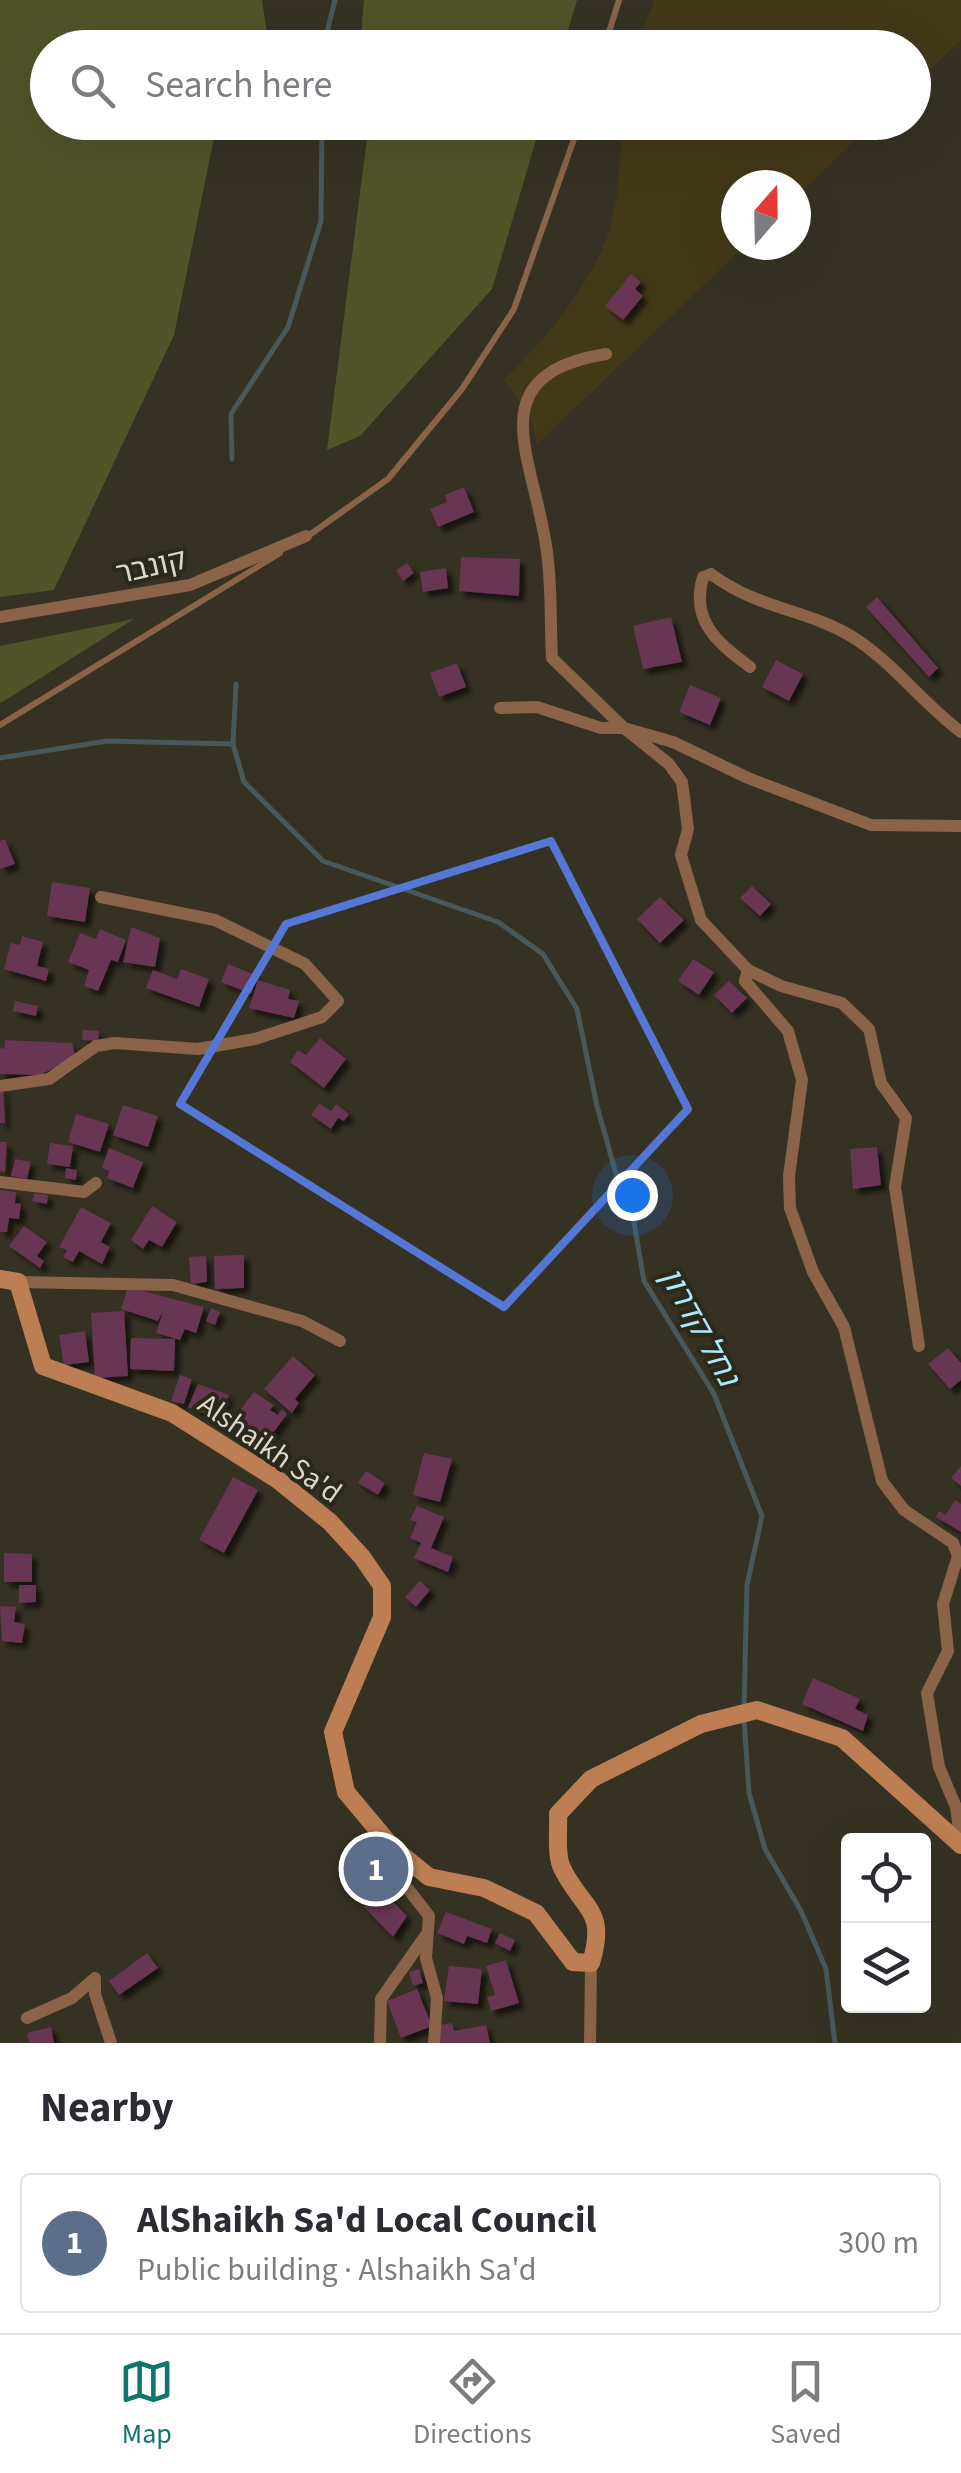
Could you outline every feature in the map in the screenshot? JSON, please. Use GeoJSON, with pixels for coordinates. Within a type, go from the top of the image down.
{"type":"FeatureCollection","features":[{"type":"Feature","properties":{"kind":"street"},"geometry":{"type":"LineString","coordinates":[[606,354],[568,361],[542,374],[523,410],[523,448],[545,538],[552,658],[624,728],[668,764],[682,782],[688,829],[681,855],[688,888],[701,920],[748,970],[781,986],[842,1004],[869,1029],[880,1083],[906,1118],[895,1187],[919,1346]]}},
{"type":"Feature","properties":{"kind":"street","name":"קונבר"},"geometry":{"type":"LineString","coordinates":[[0,617],[190,586],[306,536]]}},
{"type":"Feature","properties":{"kind":"street"},"geometry":{"type":"LineString","coordinates":[[750,667],[708,632],[700,611],[703,577],[712,574],[759,604],[830,624],[855,639],[961,732]]}},
{"type":"Feature","properties":{"kind":"street"},"geometry":{"type":"LineString","coordinates":[[500,708],[538,707],[601,728],[624,728],[673,742],[748,778],[871,825],[961,826]]}},
{"type":"Feature","properties":{"kind":"street"},"geometry":{"type":"LineString","coordinates":[[0,1086],[48,1078],[96,1046],[114,1043],[198,1050],[255,1039],[322,1016],[338,1000],[305,964],[215,920],[101,898]]}},
{"type":"Feature","properties":{"kind":"street"},"geometry":{"type":"LineString","coordinates":[[748,970],[745,980],[788,1031],[802,1080],[789,1176],[790,1208],[813,1272],[844,1327],[882,1481],[904,1510],[953,1543],[958,1556],[944,1604],[948,1651],[927,1693],[939,1767],[956,1807],[961,1845]]}},
{"type":"Feature","properties":{"kind":"street"},"geometry":{"type":"LineString","coordinates":[[0,1182],[84,1192],[96,1183]]}},
{"type":"Feature","properties":{"kind":"street","name":"Alshaikh Sa'd"},"geometry":{"type":"LineString","coordinates":[[340,1341],[302,1321],[173,1285],[9,1280],[42,1366],[172,1413],[278,1480],[330,1522],[382,1586],[382,1617],[333,1732],[346,1792],[392,1846],[429,1877],[484,1888],[536,1913],[573,1962],[591,1963]]}},
{"type":"Feature","properties":{"kind":"street"},"geometry":{"type":"LineString","coordinates":[[590,2043],[596,1912],[560,1867],[558,1814],[590,1780],[721,1716],[757,1710],[842,1738],[961,1845]]}},
{"type":"Feature","properties":{"kind":"street"},"geometry":{"type":"LineString","coordinates":[[392,1846],[398,1876],[429,1916],[426,1958],[437,1998],[434,2043]]}},
{"type":"Feature","properties":{"kind":"street"},"geometry":{"type":"LineString","coordinates":[[380,2043],[381,1998],[428,1933]]}},
{"type":"Feature","properties":{"kind":"street"},"geometry":{"type":"LineString","coordinates":[[27,2018],[72,1998],[95,1978],[95,1994],[111,2043]]}},
{"type":"Feature","properties":{"kind":"lane"},"geometry":{"type":"LineString","coordinates":[[610,30],[619,0]]}},
{"type":"Feature","properties":{"kind":"lane"},"geometry":{"type":"LineString","coordinates":[[0,725],[306,536],[388,479],[462,389],[514,309],[574,140]]}},
{"type":"Feature","properties":{"kind":"highlighted area"},"geometry":{"type":"Polygon","coordinates":[[[551,841],[688,1109],[504,1307],[180,1104],[286,924],[551,841]]]}},
{"type":"Feature","properties":{"kind":"green space"},"geometry":{"type":"Polygon","coordinates":[[[0,0],[262,0],[266,30],[30,30],[30,140],[214,140],[174,335],[54,590],[0,597],[0,0]]]}},
{"type":"Feature","properties":{"kind":"green space"},"geometry":{"type":"Polygon","coordinates":[[[364,0],[577,0],[568,30],[361,30],[364,0]]]}},
{"type":"Feature","properties":{"kind":"green space"},"geometry":{"type":"Polygon","coordinates":[[[367,140],[536,140],[492,289],[360,436],[327,450],[367,140]]]}},
{"type":"Feature","properties":{"kind":"green space"},"geometry":{"type":"Polygon","coordinates":[[[134,619],[4,701],[0,703],[0,646],[134,619]]]}},
{"type":"Feature","properties":{"kind":"sand"},"geometry":{"type":"Polygon","coordinates":[[[655,0],[961,0],[961,40],[931,69],[931,30],[642,30],[655,0]]]}},
{"type":"Feature","properties":{"kind":"sand"},"geometry":{"type":"Polygon","coordinates":[[[621,140],[856,140],[811,183],[811,170],[721,170],[721,260],[730,260],[537,444],[530,414],[503,380],[560,317],[584,283],[609,231],[621,140]]]}},
{"type":"Feature","properties":{"kind":"building"},"geometry":{"type":"Polygon","coordinates":[[[631,274],[641,282],[635,289],[643,296],[623,320],[605,306],[631,274]]]}},
{"type":"Feature","properties":{"kind":"building"},"geometry":{"type":"Polygon","coordinates":[[[464,487],[474,512],[438,527],[430,509],[447,502],[445,495],[464,487]]]}},
{"type":"Feature","properties":{"kind":"building"},"geometry":{"type":"Polygon","coordinates":[[[461,557],[520,559],[519,596],[459,591],[461,557]]]}},
{"type":"Feature","properties":{"kind":"building"},"geometry":{"type":"Polygon","coordinates":[[[407,563],[414,573],[403,581],[396,570],[407,563]]]}},
{"type":"Feature","properties":{"kind":"building"},"geometry":{"type":"Polygon","coordinates":[[[446,568],[448,588],[423,592],[420,572],[446,568]]]}},
{"type":"Feature","properties":{"kind":"building"},"geometry":{"type":"Polygon","coordinates":[[[877,597],[938,668],[929,677],[866,607],[877,597]]]}},
{"type":"Feature","properties":{"kind":"building"},"geometry":{"type":"Polygon","coordinates":[[[671,617],[682,662],[643,669],[633,626],[671,617]]]}},
{"type":"Feature","properties":{"kind":"building"},"geometry":{"type":"Polygon","coordinates":[[[776,660],[803,674],[789,701],[762,687],[776,660]]]}},
{"type":"Feature","properties":{"kind":"building"},"geometry":{"type":"Polygon","coordinates":[[[457,663],[466,687],[439,697],[430,673],[457,663]]]}},
{"type":"Feature","properties":{"kind":"building"},"geometry":{"type":"Polygon","coordinates":[[[690,685],[721,698],[710,725],[679,712],[690,685]]]}},
{"type":"Feature","properties":{"kind":"building"},"geometry":{"type":"Polygon","coordinates":[[[5,839],[15,864],[0,869],[0,841],[5,839]]]}},
{"type":"Feature","properties":{"kind":"building"},"geometry":{"type":"Polygon","coordinates":[[[52,882],[90,888],[85,922],[47,916],[52,882]]]}},
{"type":"Feature","properties":{"kind":"building"},"geometry":{"type":"Polygon","coordinates":[[[752,886],[771,904],[760,916],[740,898],[752,886]]]}},
{"type":"Feature","properties":{"kind":"building"},"geometry":{"type":"Polygon","coordinates":[[[660,897],[684,920],[660,943],[637,919],[660,897]]]}},
{"type":"Feature","properties":{"kind":"building"},"geometry":{"type":"Polygon","coordinates":[[[131,927],[160,938],[155,967],[123,962],[131,927]]]}},
{"type":"Feature","properties":{"kind":"building"},"geometry":{"type":"Polygon","coordinates":[[[100,929],[126,940],[118,962],[111,960],[98,991],[84,986],[89,970],[68,962],[80,933],[96,939],[100,929]]]}},
{"type":"Feature","properties":{"kind":"building"},"geometry":{"type":"Polygon","coordinates":[[[22,936],[43,942],[37,966],[49,969],[46,981],[4,969],[11,943],[20,945],[22,936]]]}},
{"type":"Feature","properties":{"kind":"building"},"geometry":{"type":"Polygon","coordinates":[[[693,959],[714,972],[699,995],[678,981],[693,959]]]}},
{"type":"Feature","properties":{"kind":"building"},"geometry":{"type":"Polygon","coordinates":[[[228,964],[258,976],[251,994],[221,982],[228,964]]]}},
{"type":"Feature","properties":{"kind":"building"},"geometry":{"type":"Polygon","coordinates":[[[181,969],[209,979],[199,1007],[146,988],[153,970],[177,979],[181,969]]]}},
{"type":"Feature","properties":{"kind":"building"},"geometry":{"type":"Polygon","coordinates":[[[258,980],[290,990],[288,999],[299,1001],[294,1018],[249,1008],[258,980]]]}},
{"type":"Feature","properties":{"kind":"building"},"geometry":{"type":"Polygon","coordinates":[[[729,981],[747,998],[732,1013],[714,995],[729,981]]]}},
{"type":"Feature","properties":{"kind":"building"},"geometry":{"type":"Polygon","coordinates":[[[15,1001],[38,1006],[36,1016],[13,1011],[15,1001]]]}},
{"type":"Feature","properties":{"kind":"building"},"geometry":{"type":"Polygon","coordinates":[[[83,1030],[99,1031],[98,1041],[82,1040],[83,1030]]]}},
{"type":"Feature","properties":{"kind":"building"},"geometry":{"type":"Polygon","coordinates":[[[320,1038],[346,1059],[324,1088],[290,1062],[298,1050],[306,1055],[320,1038]]]}},
{"type":"Feature","properties":{"kind":"building"},"geometry":{"type":"Polygon","coordinates":[[[5,1040],[72,1043],[76,1057],[40,1075],[0,1074],[0,1048],[4,1049],[5,1040]]]}},
{"type":"Feature","properties":{"kind":"building"},"geometry":{"type":"Polygon","coordinates":[[[3,1088],[5,1123],[0,1123],[3,1088]]]}},
{"type":"Feature","properties":{"kind":"building"},"geometry":{"type":"Polygon","coordinates":[[[319,1103],[331,1111],[336,1104],[349,1114],[344,1121],[338,1118],[331,1129],[311,1115],[319,1103]]]}},
{"type":"Feature","properties":{"kind":"building"},"geometry":{"type":"Polygon","coordinates":[[[123,1105],[158,1116],[148,1147],[113,1135],[123,1105]]]}},
{"type":"Feature","properties":{"kind":"building"},"geometry":{"type":"Polygon","coordinates":[[[76,1114],[109,1124],[100,1152],[68,1142],[76,1114]]]}},
{"type":"Feature","properties":{"kind":"building"},"geometry":{"type":"Polygon","coordinates":[[[0,1142],[7,1142],[5,1172],[0,1171],[0,1142]]]}},
{"type":"Feature","properties":{"kind":"building"},"geometry":{"type":"Polygon","coordinates":[[[50,1143],[73,1146],[70,1167],[47,1164],[50,1143]]]}},
{"type":"Feature","properties":{"kind":"building"},"geometry":{"type":"Polygon","coordinates":[[[877,1147],[881,1185],[853,1189],[850,1149],[877,1147]]]}},
{"type":"Feature","properties":{"kind":"building"},"geometry":{"type":"Polygon","coordinates":[[[109,1148],[143,1162],[133,1188],[107,1178],[109,1171],[102,1168],[109,1148]]]}},
{"type":"Feature","properties":{"kind":"building"},"geometry":{"type":"Polygon","coordinates":[[[15,1159],[31,1162],[27,1179],[11,1176],[15,1159]]]}},
{"type":"Feature","properties":{"kind":"building"},"geometry":{"type":"Polygon","coordinates":[[[66,1168],[77,1170],[76,1180],[65,1178],[66,1168]]]}},
{"type":"Feature","properties":{"kind":"building"},"geometry":{"type":"Polygon","coordinates":[[[0,1190],[16,1192],[15,1203],[21,1204],[19,1219],[9,1218],[7,1232],[0,1232],[0,1190]]]}},
{"type":"Feature","properties":{"kind":"building"},"geometry":{"type":"Polygon","coordinates":[[[34,1193],[48,1195],[47,1204],[32,1201],[34,1193]]]}},
{"type":"Feature","properties":{"kind":"building"},"geometry":{"type":"Polygon","coordinates":[[[152,1206],[177,1222],[162,1247],[149,1240],[143,1249],[131,1240],[152,1206]]]}},
{"type":"Feature","properties":{"kind":"building"},"geometry":{"type":"Polygon","coordinates":[[[81,1207],[111,1223],[101,1242],[110,1247],[102,1264],[79,1251],[73,1262],[63,1257],[67,1250],[59,1247],[81,1207]]]}},
{"type":"Feature","properties":{"kind":"building"},"geometry":{"type":"Polygon","coordinates":[[[24,1226],[47,1242],[37,1256],[44,1261],[40,1268],[9,1246],[24,1226]]]}},
{"type":"Feature","properties":{"kind":"building"},"geometry":{"type":"Polygon","coordinates":[[[244,1255],[244,1288],[215,1289],[214,1256],[244,1255]]]}},
{"type":"Feature","properties":{"kind":"building"},"geometry":{"type":"Polygon","coordinates":[[[206,1256],[207,1282],[191,1284],[189,1257],[206,1256]]]}},
{"type":"Feature","properties":{"kind":"building"},"geometry":{"type":"Polygon","coordinates":[[[128,1287],[204,1307],[196,1333],[185,1329],[180,1340],[156,1333],[163,1312],[158,1321],[121,1309],[128,1287]]]}},
{"type":"Feature","properties":{"kind":"building"},"geometry":{"type":"Polygon","coordinates":[[[211,1308],[220,1312],[215,1325],[206,1321],[211,1308]]]}},
{"type":"Feature","properties":{"kind":"building"},"geometry":{"type":"Polygon","coordinates":[[[124,1311],[128,1376],[95,1378],[91,1313],[124,1311]]]}},
{"type":"Feature","properties":{"kind":"building"},"geometry":{"type":"Polygon","coordinates":[[[85,1331],[89,1362],[64,1365],[59,1335],[85,1331]]]}},
{"type":"Feature","properties":{"kind":"building"},"geometry":{"type":"Polygon","coordinates":[[[131,1338],[175,1339],[174,1371],[130,1369],[131,1338]]]}},
{"type":"Feature","properties":{"kind":"building"},"geometry":{"type":"Polygon","coordinates":[[[948,1348],[961,1363],[961,1380],[950,1389],[928,1364],[948,1348]]]}},
{"type":"Feature","properties":{"kind":"building"},"geometry":{"type":"Polygon","coordinates":[[[293,1356],[315,1375],[295,1399],[299,1403],[292,1413],[264,1389],[293,1356]]]}},
{"type":"Feature","properties":{"kind":"building"},"geometry":{"type":"Polygon","coordinates":[[[180,1375],[192,1379],[184,1404],[171,1401],[180,1375]]]}},
{"type":"Feature","properties":{"kind":"building"},"geometry":{"type":"Polygon","coordinates":[[[198,1384],[229,1395],[218,1419],[188,1407],[198,1384]]]}},
{"type":"Feature","properties":{"kind":"building"},"geometry":{"type":"Polygon","coordinates":[[[254,1392],[274,1405],[270,1410],[278,1415],[282,1409],[287,1414],[267,1441],[234,1418],[254,1392]]]}},
{"type":"Feature","properties":{"kind":"building"},"geometry":{"type":"Polygon","coordinates":[[[424,1453],[452,1459],[440,1502],[413,1495],[424,1453]]]}},
{"type":"Feature","properties":{"kind":"building"},"geometry":{"type":"Polygon","coordinates":[[[961,1466],[961,1486],[951,1478],[961,1466]]]}},
{"type":"Feature","properties":{"kind":"building"},"geometry":{"type":"Polygon","coordinates":[[[366,1471],[385,1483],[378,1495],[358,1483],[366,1471]]]}},
{"type":"Feature","properties":{"kind":"building"},"geometry":{"type":"Polygon","coordinates":[[[233,1477],[258,1490],[224,1553],[199,1540],[233,1477]]]}},
{"type":"Feature","properties":{"kind":"building"},"geometry":{"type":"Polygon","coordinates":[[[955,1500],[961,1504],[961,1532],[936,1517],[939,1511],[946,1515],[955,1500]]]}},
{"type":"Feature","properties":{"kind":"building"},"geometry":{"type":"Polygon","coordinates":[[[417,1506],[444,1517],[431,1548],[453,1557],[448,1572],[414,1558],[421,1543],[410,1538],[417,1522],[410,1520],[417,1506]]]}},
{"type":"Feature","properties":{"kind":"building"},"geometry":{"type":"Polygon","coordinates":[[[4,1553],[32,1554],[32,1582],[4,1582],[4,1553]]]}},
{"type":"Feature","properties":{"kind":"building"},"geometry":{"type":"Polygon","coordinates":[[[420,1581],[430,1590],[416,1607],[405,1597],[420,1581]]]}},
{"type":"Feature","properties":{"kind":"building"},"geometry":{"type":"Polygon","coordinates":[[[19,1585],[36,1585],[36,1602],[19,1603],[19,1585]]]}},
{"type":"Feature","properties":{"kind":"building"},"geometry":{"type":"Polygon","coordinates":[[[0,1606],[16,1607],[14,1622],[25,1624],[22,1643],[2,1641],[0,1606]]]}},
{"type":"Feature","properties":{"kind":"building"},"geometry":{"type":"Polygon","coordinates":[[[813,1678],[860,1699],[855,1709],[868,1715],[863,1731],[802,1704],[813,1678]]]}},
{"type":"Feature","properties":{"kind":"building"},"geometry":{"type":"Polygon","coordinates":[[[387,1895],[407,1916],[393,1937],[364,1907],[374,1896],[380,1902],[387,1895]]]}},
{"type":"Feature","properties":{"kind":"building"},"geometry":{"type":"Polygon","coordinates":[[[446,1912],[492,1929],[487,1943],[467,1936],[464,1944],[437,1933],[446,1912]]]}},
{"type":"Feature","properties":{"kind":"building"},"geometry":{"type":"Polygon","coordinates":[[[500,1933],[515,1940],[510,1951],[495,1943],[500,1933]]]}},
{"type":"Feature","properties":{"kind":"building"},"geometry":{"type":"Polygon","coordinates":[[[147,1953],[158,1968],[119,1995],[109,1981],[147,1953]]]}},
{"type":"Feature","properties":{"kind":"building"},"geometry":{"type":"Polygon","coordinates":[[[506,1960],[519,2003],[491,2011],[487,1997],[495,1995],[486,1966],[506,1960]]]}},
{"type":"Feature","properties":{"kind":"building"},"geometry":{"type":"Polygon","coordinates":[[[449,1966],[482,1969],[478,2004],[444,2001],[449,1966]]]}},
{"type":"Feature","properties":{"kind":"building"},"geometry":{"type":"Polygon","coordinates":[[[419,1969],[423,1983],[413,1986],[409,1972],[419,1969]]]}},
{"type":"Feature","properties":{"kind":"building"},"geometry":{"type":"Polygon","coordinates":[[[417,1989],[432,2026],[401,2038],[387,2001],[417,1989]]]}},
{"type":"Feature","properties":{"kind":"building"},"geometry":{"type":"Polygon","coordinates":[[[452,2023],[454,2031],[486,2025],[490,2043],[439,2043],[435,2026],[452,2023]]]}},
{"type":"Feature","properties":{"kind":"building"},"geometry":{"type":"Polygon","coordinates":[[[51,2027],[54,2043],[29,2043],[27,2033],[51,2027]]]}},
{"type":"Feature","properties":{"kind":"waterway","name":"נחל קדרון"},"geometry":{"type":"LineString","coordinates":[[328,30],[335,0]]}},
{"type":"Feature","properties":{"kind":"waterway","name":"נחל קדרון"},"geometry":{"type":"LineString","coordinates":[[232,459],[231,414],[288,327],[321,221],[322,140]]}},
{"type":"Feature","properties":{"kind":"waterway","name":"נחל קדרון"},"geometry":{"type":"LineString","coordinates":[[236,684],[233,744],[244,782],[323,861],[498,922],[543,954],[577,1009],[597,1106],[616,1174],[632,1211],[644,1281],[714,1394],[762,1516],[747,1585],[744,1708]]}},
{"type":"Feature","properties":{"kind":"waterway"},"geometry":{"type":"LineString","coordinates":[[0,758],[107,741],[233,744]]}},
{"type":"Feature","properties":{"kind":"waterway","name":"נחל קדרון"},"geometry":{"type":"LineString","coordinates":[[744,1719],[749,1793],[765,1849],[801,1911],[826,1969],[835,2043]]}},
{"type":"Feature","properties":{"kind":"place","name":"AlShaikh Sa'd Local Council"},"geometry":{"type":"Point","coordinates":[376,1869]}}]}
